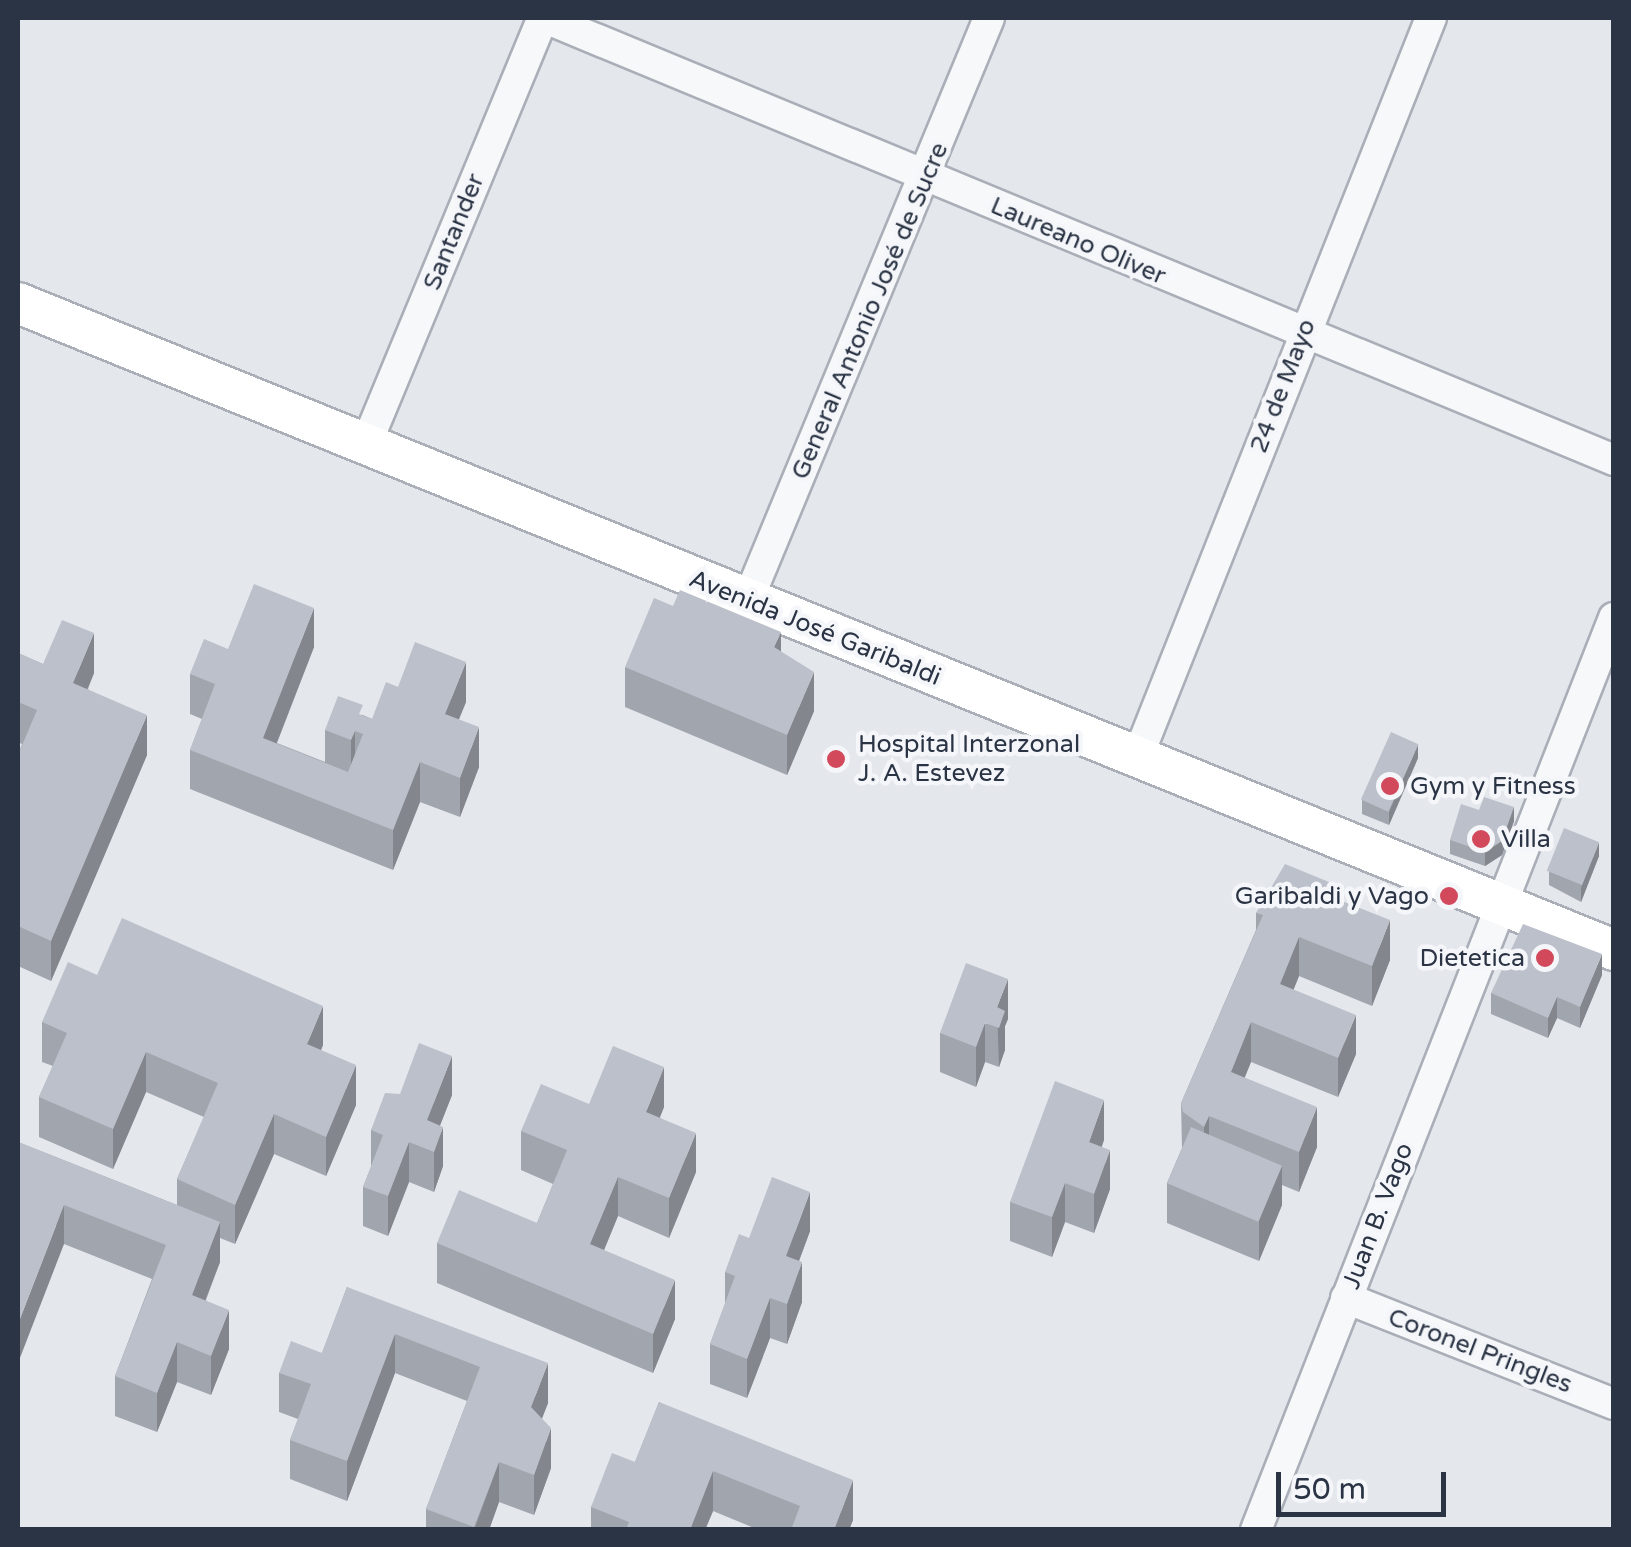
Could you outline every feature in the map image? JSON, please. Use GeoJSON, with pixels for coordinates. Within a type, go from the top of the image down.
{"type":"FeatureCollection","features":[{"type":"Feature","properties":{"kind":"main road","name":"Avenida José Garibaldi"},"geometry":{"type":"LineString","coordinates":[[18,303],[747,602],[1614,950]]}},
{"type":"Feature","properties":{"kind":"street","name":"Laureano Oliver"},"geometry":{"type":"LineString","coordinates":[[544,18],[1302,335],[1614,460]]}},
{"type":"Feature","properties":{"kind":"street","name":"Santander"},"geometry":{"type":"LineString","coordinates":[[366,447],[544,18]]}},
{"type":"Feature","properties":{"kind":"street","name":"General Antonio José de Sucre"},"geometry":{"type":"LineString","coordinates":[[747,602],[990,18]]}},
{"type":"Feature","properties":{"kind":"street","name":"24 de Mayo"},"geometry":{"type":"LineString","coordinates":[[1138,756],[1430,18]]}},
{"type":"Feature","properties":{"kind":"street","name":"Juan B. Vago"},"geometry":{"type":"LineString","coordinates":[[1256,1530],[1614,618]]}},
{"type":"Feature","properties":{"kind":"street","name":"Coronel Pringles"},"geometry":{"type":"LineString","coordinates":[[1346,1298],[1614,1404]]}},
{"type":"Feature","properties":{"kind":"building"},"geometry":{"type":"Polygon","coordinates":[[[254,584],[314,608],[263,738],[348,772],[363,734],[355,731],[351,740],[325,730],[338,696],[363,705],[359,714],[372,719],[386,682],[398,687],[415,642],[466,662],[445,714],[479,727],[460,778],[420,762],[393,830],[190,750],[215,684],[190,674],[204,639],[228,649],[254,584]]]}},
{"type":"Feature","properties":{"kind":"building"},"geometry":{"type":"Polygon","coordinates":[[[680,590],[781,632],[774,647],[814,672],[787,735],[625,667],[654,598],[673,606],[680,590]]]}},
{"type":"Feature","properties":{"kind":"building"},"geometry":{"type":"Polygon","coordinates":[[[62,620],[94,633],[73,683],[147,715],[51,941],[18,926],[18,755],[37,710],[18,702],[18,653],[43,664],[62,620]]]}},
{"type":"Feature","properties":{"kind":"building","name":"Gym y Fitness"},"geometry":{"type":"Polygon","coordinates":[[[1391,732],[1418,744],[1388,812],[1361,800],[1391,732]]]}},
{"type":"Feature","properties":{"kind":"building","name":"Villa"},"geometry":{"type":"Polygon","coordinates":[[[1484,797],[1514,807],[1502,841],[1485,852],[1450,840],[1461,804],[1479,810],[1484,797]]]}},
{"type":"Feature","properties":{"kind":"building"},"geometry":{"type":"Polygon","coordinates":[[[1564,828],[1599,842],[1582,885],[1547,871],[1564,828]]]}},
{"type":"Feature","properties":{"kind":"building"},"geometry":{"type":"Polygon","coordinates":[[[1285,864],[1329,882],[1324,894],[1390,920],[1372,966],[1299,937],[1280,984],[1356,1015],[1338,1058],[1251,1022],[1231,1072],[1317,1107],[1299,1152],[1209,1116],[1204,1127],[1183,1112],[1181,1103],[1263,915],[1256,913],[1285,864]]]}},
{"type":"Feature","properties":{"kind":"building"},"geometry":{"type":"Polygon","coordinates":[[[122,918],[323,1006],[307,1044],[356,1065],[326,1137],[274,1114],[235,1205],[177,1179],[218,1083],[146,1052],[113,1129],[39,1097],[67,1033],[42,1022],[68,962],[97,975],[122,918]]]}},
{"type":"Feature","properties":{"kind":"building"},"geometry":{"type":"Polygon","coordinates":[[[1523,924],[1602,954],[1580,1007],[1557,997],[1548,1018],[1491,993],[1523,924]]]}},
{"type":"Feature","properties":{"kind":"building"},"geometry":{"type":"Polygon","coordinates":[[[966,963],[1008,979],[997,1007],[1005,1011],[999,1028],[985,1023],[976,1047],[940,1033],[966,963]]]}},
{"type":"Feature","properties":{"kind":"building"},"geometry":{"type":"Polygon","coordinates":[[[419,1043],[452,1056],[427,1120],[443,1127],[434,1152],[409,1142],[388,1196],[363,1187],[383,1135],[371,1130],[385,1093],[400,1094],[419,1043]]]}},
{"type":"Feature","properties":{"kind":"building"},"geometry":{"type":"Polygon","coordinates":[[[613,1046],[664,1067],[646,1112],[696,1133],[669,1198],[618,1177],[590,1244],[675,1280],[653,1334],[437,1243],[459,1190],[537,1223],[567,1150],[521,1131],[541,1084],[589,1104],[613,1046]]]}},
{"type":"Feature","properties":{"kind":"building"},"geometry":{"type":"Polygon","coordinates":[[[1055,1081],[1104,1100],[1089,1142],[1110,1150],[1094,1194],[1065,1183],[1052,1217],[1010,1202],[1055,1081]]]}},
{"type":"Feature","properties":{"kind":"building"},"geometry":{"type":"Polygon","coordinates":[[[1191,1127],[1282,1166],[1258,1222],[1167,1183],[1191,1127]]]}},
{"type":"Feature","properties":{"kind":"building"},"geometry":{"type":"Polygon","coordinates":[[[18,1142],[220,1222],[192,1295],[229,1310],[211,1356],[177,1342],[157,1393],[115,1376],[166,1245],[64,1205],[18,1324],[18,1142]]]}},
{"type":"Feature","properties":{"kind":"building"},"geometry":{"type":"Polygon","coordinates":[[[772,1177],[810,1192],[786,1256],[802,1262],[787,1304],[770,1298],[747,1359],[710,1344],[735,1276],[725,1272],[739,1234],[749,1238],[772,1177]]]}},
{"type":"Feature","properties":{"kind":"building"},"geometry":{"type":"Polygon","coordinates":[[[347,1287],[548,1363],[531,1407],[551,1428],[534,1475],[499,1462],[474,1527],[426,1509],[480,1367],[395,1334],[347,1461],[290,1440],[311,1384],[279,1373],[291,1341],[322,1353],[347,1287]]]}},
{"type":"Feature","properties":{"kind":"building"},"geometry":{"type":"Polygon","coordinates":[[[659,1402],[853,1480],[834,1530],[791,1530],[800,1506],[713,1471],[690,1530],[626,1530],[629,1522],[591,1507],[612,1453],[635,1462],[659,1402]]]}},
{"type":"Feature","properties":{"kind":"place","name":"Hospital Interzonal J. A. Estevez"},"geometry":{"type":"Point","coordinates":[836,759]}},
{"type":"Feature","properties":{"kind":"place","name":"Gym y Fitness"},"geometry":{"type":"Point","coordinates":[1390,786]}},
{"type":"Feature","properties":{"kind":"place","name":"Villa"},"geometry":{"type":"Point","coordinates":[1481,839]}},
{"type":"Feature","properties":{"kind":"place","name":"Garibaldi y Vago"},"geometry":{"type":"Point","coordinates":[1449,896]}},
{"type":"Feature","properties":{"kind":"place","name":"Dietetica"},"geometry":{"type":"Point","coordinates":[1545,958]}}]}
